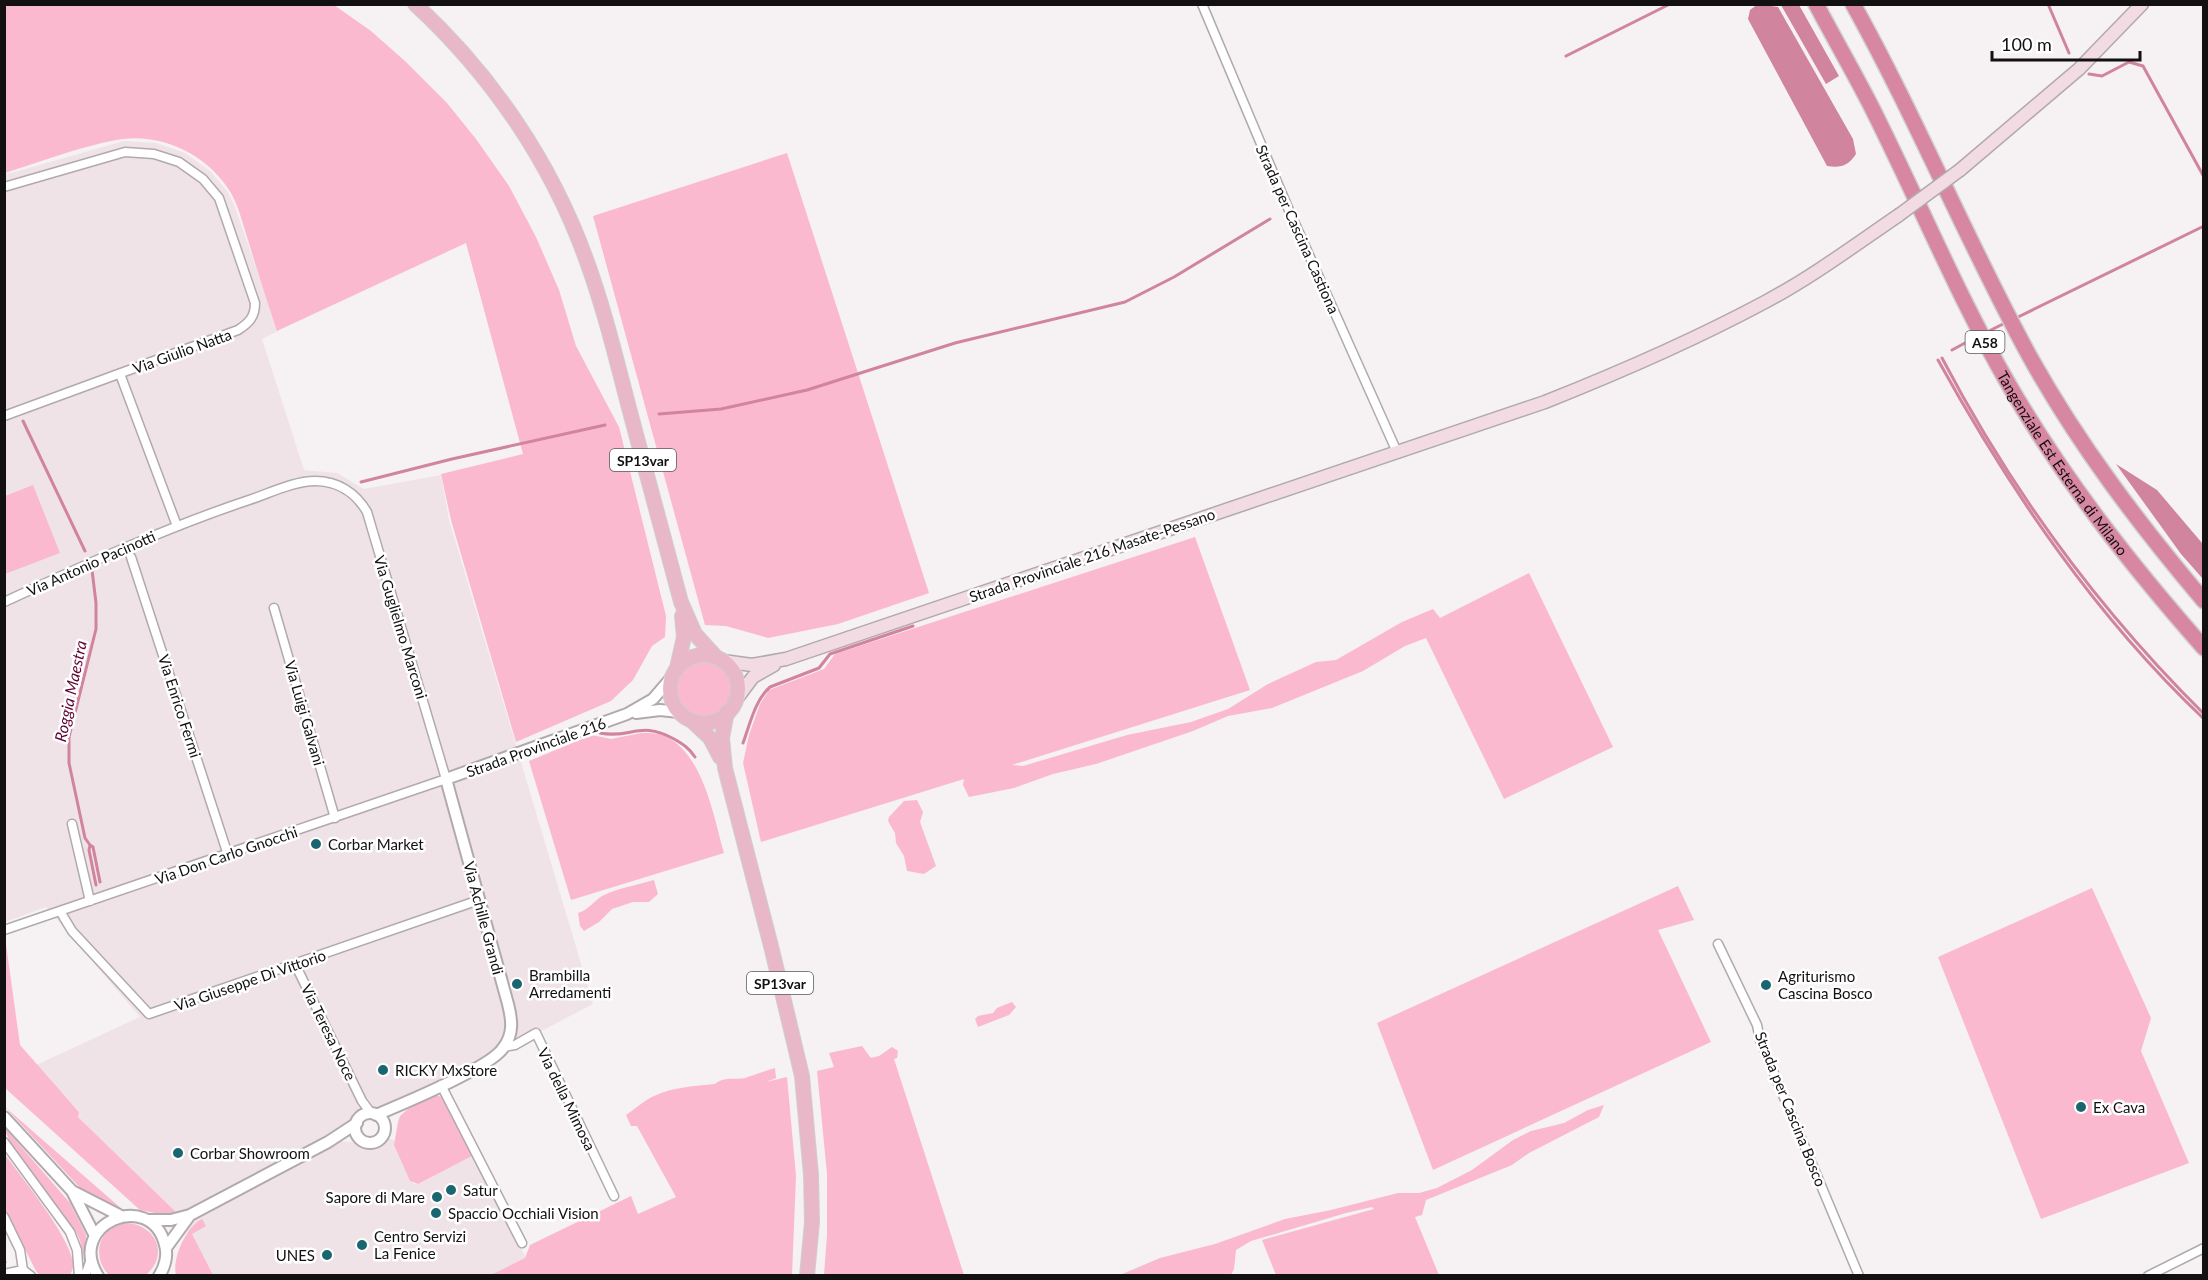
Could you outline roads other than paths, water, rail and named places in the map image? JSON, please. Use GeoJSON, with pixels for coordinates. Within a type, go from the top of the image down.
{"type":"FeatureCollection","features":[{"type":"Feature","properties":{"kind":"highway","name":"Tangenziale Est Esterna di Milano"},"geometry":{"type":"LineString","coordinates":[[1816,4],[1870,105],[1978,329],[2030,421],[2101,525],[2204,648]]}},
{"type":"Feature","properties":{"kind":"highway","name":"Tangenziale Est Esterna di Milano"},"geometry":{"type":"LineString","coordinates":[[1853,4],[1903,98],[2002,303],[2046,384],[2078,437],[2119,496],[2156,545],[2204,601]]}},
{"type":"Feature","properties":{"kind":"main road","name":"SP13var"},"geometry":{"type":"LineString","coordinates":[[415,4],[459,49],[503,103],[537,155],[569,217],[598,293],[681,602],[695,634],[732,671],[736,680],[737,691],[722,738],[725,768],[802,1076],[811,1175],[812,1222],[807,1275]]}},
{"type":"Feature","properties":{"kind":"main road","name":"Strada Provinciale 216 Masate-Pessano"},"geometry":{"type":"LineString","coordinates":[[786,659],[1571,392],[1765,302],[1805,279],[1960,170],[2079,69],[2142,4]]}},
{"type":"Feature","properties":{"kind":"main road","name":"SP13var"},"geometry":{"type":"LineString","coordinates":[[681,602],[684,637],[674,673],[671,696],[685,716],[710,738],[725,768]]}},
{"type":"Feature","properties":{"kind":"main road"},"geometry":{"type":"LineString","coordinates":[[674,673],[687,660],[697,656],[752,665],[786,659]]}},
{"type":"Feature","properties":{"kind":"main road"},"geometry":{"type":"LineString","coordinates":[[685,716],[700,722],[711,721],[731,707],[753,677],[786,659]]}},
{"type":"Feature","properties":{"kind":"street","name":"Strada per Cascina Castiona"},"geometry":{"type":"LineString","coordinates":[[1202,4],[1288,208],[1397,452]]}},
{"type":"Feature","properties":{"kind":"street","name":"Via Giulio Natta"},"geometry":{"type":"LineString","coordinates":[[4,187],[110,155],[135,152],[154,154],[180,162],[203,179],[219,198],[255,303],[252,318],[238,330],[4,416]]}},
{"type":"Feature","properties":{"kind":"street"},"geometry":{"type":"LineString","coordinates":[[120,374],[177,526]]}},
{"type":"Feature","properties":{"kind":"street","name":"Via Antonio Pacinotti"},"geometry":{"type":"LineString","coordinates":[[4,602],[128,545],[304,482],[322,481],[340,486]]}},
{"type":"Feature","properties":{"kind":"street","name":"Via Guglielmo Marconi"},"geometry":{"type":"LineString","coordinates":[[340,486],[356,496],[367,512],[446,779]]}},
{"type":"Feature","properties":{"kind":"street","name":"Via Enrico Fermi"},"geometry":{"type":"LineString","coordinates":[[132,557],[228,855]]}},
{"type":"Feature","properties":{"kind":"street","name":"Via Luigi Galvani"},"geometry":{"type":"LineString","coordinates":[[274,608],[335,818]]}},
{"type":"Feature","properties":{"kind":"street","name":"Strada Provinciale 216"},"geometry":{"type":"LineString","coordinates":[[446,779],[627,714],[656,697],[674,673]]}},
{"type":"Feature","properties":{"kind":"street","name":"Strada Provinciale 216"},"geometry":{"type":"LineString","coordinates":[[627,714],[660,710],[685,716]]}},
{"type":"Feature","properties":{"kind":"street","name":"Via Don Carlo Gnocchi"},"geometry":{"type":"LineString","coordinates":[[4,930],[446,779]]}},
{"type":"Feature","properties":{"kind":"street","name":"Via Achille Grandi"},"geometry":{"type":"LineString","coordinates":[[446,779],[511,1017],[511,1031],[504,1047]]}},
{"type":"Feature","properties":{"kind":"street"},"geometry":{"type":"LineString","coordinates":[[72,824],[90,901]]}},
{"type":"Feature","properties":{"kind":"street","name":"Via Giuseppe Di Vittorio"},"geometry":{"type":"LineString","coordinates":[[60,911],[72,931],[149,1014],[479,900]]}},
{"type":"Feature","properties":{"kind":"street","name":"Strada per Cascina Bosco"},"geometry":{"type":"LineString","coordinates":[[1718,944],[1757,1025],[1760,1040],[1860,1275]]}},
{"type":"Feature","properties":{"kind":"street","name":"Via Teresa Noce"},"geometry":{"type":"LineString","coordinates":[[295,964],[362,1101],[374,1114]]}},
{"type":"Feature","properties":{"kind":"street","name":"Via della Mimosa"},"geometry":{"type":"LineString","coordinates":[[504,1047],[515,1045],[536,1033],[614,1196]]}},
{"type":"Feature","properties":{"kind":"street"},"geometry":{"type":"LineString","coordinates":[[85,1275],[91,1259],[94,1236],[111,1220],[121,1216],[135,1216],[147,1220],[171,1220],[190,1215],[328,1142],[364,1115],[374,1114],[402,1104],[487,1061],[504,1047]]}},
{"type":"Feature","properties":{"kind":"street"},"geometry":{"type":"LineString","coordinates":[[441,1085],[522,1243]]}},
{"type":"Feature","properties":{"kind":"street"},"geometry":{"type":"LineString","coordinates":[[362,1101],[357,1133],[363,1140]]}},
{"type":"Feature","properties":{"kind":"street"},"geometry":{"type":"LineString","coordinates":[[328,1142],[339,1139],[369,1142],[378,1140],[402,1104]]}},
{"type":"Feature","properties":{"kind":"street"},"geometry":{"type":"LineString","coordinates":[[374,1114],[382,1119],[385,1127]]}},
{"type":"Feature","properties":{"kind":"street"},"geometry":{"type":"LineString","coordinates":[[4,1117],[72,1191],[94,1236]]}},
{"type":"Feature","properties":{"kind":"street"},"geometry":{"type":"LineString","coordinates":[[4,1142],[70,1232],[77,1250],[79,1275]]}},
{"type":"Feature","properties":{"kind":"street"},"geometry":{"type":"LineString","coordinates":[[72,1191],[121,1216]]}},
{"type":"Feature","properties":{"kind":"street"},"geometry":{"type":"LineString","coordinates":[[166,1248],[190,1215]]}},
{"type":"Feature","properties":{"kind":"street"},"geometry":{"type":"LineString","coordinates":[[4,1217],[20,1250],[27,1273],[4,1274]]}},
{"type":"Feature","properties":{"kind":"street"},"geometry":{"type":"LineString","coordinates":[[147,1220],[163,1237],[166,1260],[162,1274]]}},
{"type":"Feature","properties":{"kind":"street"},"geometry":{"type":"LineString","coordinates":[[2148,1275],[2204,1248]]}},
{"type":"Feature","properties":{"kind":"street"},"geometry":{"type":"LineString","coordinates":[[91,1259],[98,1275]]}},
{"type":"Feature","properties":{"kind":"waterway"},"geometry":{"type":"LineString","coordinates":[[1566,56],[1670,4]]}},
{"type":"Feature","properties":{"kind":"waterway"},"geometry":{"type":"LineString","coordinates":[[2048,4],[2069,53]]}},
{"type":"Feature","properties":{"kind":"waterway"},"geometry":{"type":"LineString","coordinates":[[2089,74],[2102,76],[2129,62],[2143,66],[2204,177]]}},
{"type":"Feature","properties":{"kind":"waterway"},"geometry":{"type":"LineString","coordinates":[[659,414],[721,409],[807,390],[955,343],[1125,302],[1174,277],[1270,219]]}},
{"type":"Feature","properties":{"kind":"waterway"},"geometry":{"type":"LineString","coordinates":[[2014,319],[2204,226]]}},
{"type":"Feature","properties":{"kind":"waterway"},"geometry":{"type":"LineString","coordinates":[[1987,332],[2005,323]]}},
{"type":"Feature","properties":{"kind":"waterway"},"geometry":{"type":"LineString","coordinates":[[1952,350],[1978,336]]}},
{"type":"Feature","properties":{"kind":"waterway"},"geometry":{"type":"LineString","coordinates":[[1942,358],[1997,454],[2059,546],[2128,633],[2204,714]]}},
{"type":"Feature","properties":{"kind":"waterway"},"geometry":{"type":"LineString","coordinates":[[1938,360],[2025,504],[2057,550],[2127,638],[2204,719]]}},
{"type":"Feature","properties":{"kind":"waterway","name":"Roggia Maestra"},"geometry":{"type":"LineString","coordinates":[[23,421],[85,551]]}},
{"type":"Feature","properties":{"kind":"waterway"},"geometry":{"type":"LineString","coordinates":[[361,482],[605,425]]}},
{"type":"Feature","properties":{"kind":"waterway","name":"Roggia Maestra"},"geometry":{"type":"LineString","coordinates":[[92,570],[96,629],[69,737],[69,763],[85,838],[90,845],[96,885]]}},
{"type":"Feature","properties":{"kind":"waterway"},"geometry":{"type":"LineString","coordinates":[[743,743],[757,705],[770,687],[819,668],[830,654],[913,626]]}},
{"type":"Feature","properties":{"kind":"waterway"},"geometry":{"type":"LineString","coordinates":[[600,733],[652,731],[680,743],[695,757]]}},
{"type":"Feature","properties":{"kind":"waterway"},"geometry":{"type":"LineString","coordinates":[[90,845],[93,847],[100,882]]}},
{"type":"Feature","properties":{"kind":"place","name":"Corbar Market"},"geometry":{"type":"Point","coordinates":[316,844]}},
{"type":"Feature","properties":{"kind":"place","name":"Brambilla Arredamenti"},"geometry":{"type":"Point","coordinates":[517,984]}},
{"type":"Feature","properties":{"kind":"place","name":"Agriturismo Cascina Bosco"},"geometry":{"type":"Point","coordinates":[1766,985]}},
{"type":"Feature","properties":{"kind":"place","name":"RICKY MxStore"},"geometry":{"type":"Point","coordinates":[383,1070]}},
{"type":"Feature","properties":{"kind":"place","name":"Ex Cava"},"geometry":{"type":"Point","coordinates":[2081,1107]}},
{"type":"Feature","properties":{"kind":"place","name":"Corbar Showroom"},"geometry":{"type":"Point","coordinates":[178,1153]}},
{"type":"Feature","properties":{"kind":"place","name":"Satur"},"geometry":{"type":"Point","coordinates":[451,1190]}},
{"type":"Feature","properties":{"kind":"place","name":"Sapore di Mare"},"geometry":{"type":"Point","coordinates":[437,1197]}},
{"type":"Feature","properties":{"kind":"place","name":"Spaccio Occhiali Vision"},"geometry":{"type":"Point","coordinates":[436,1213]}},
{"type":"Feature","properties":{"kind":"place","name":"Centro Servizi La Fenice"},"geometry":{"type":"Point","coordinates":[362,1245]}},
{"type":"Feature","properties":{"kind":"place","name":"UNES"},"geometry":{"type":"Point","coordinates":[327,1255]}}]}
